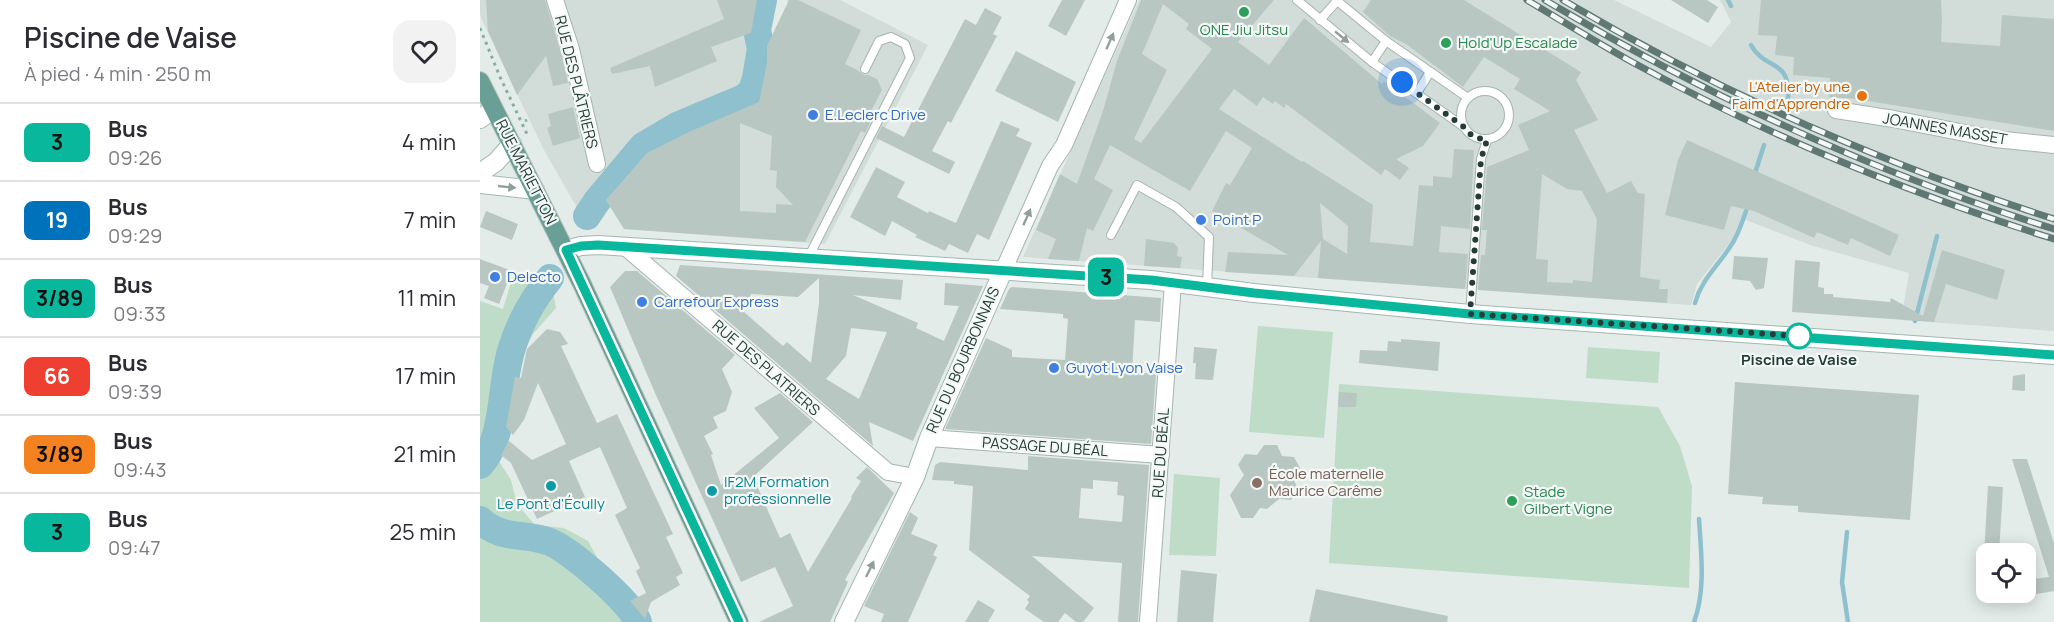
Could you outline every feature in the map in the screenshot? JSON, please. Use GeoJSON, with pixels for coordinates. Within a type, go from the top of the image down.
{"type":"FeatureCollection","features":[{"type":"Feature","properties":{"kind":"main road","name":"RUE MARIETTON"},"geometry":{"type":"LineString","coordinates":[[480,81],[487,114],[512,144],[566,250],[739,622]]}},
{"type":"Feature","properties":{"kind":"main road"},"geometry":{"type":"LineString","coordinates":[[480,173],[496,162],[512,144]]}},
{"type":"Feature","properties":{"kind":"main road"},"geometry":{"type":"LineString","coordinates":[[480,184],[535,190]]}},
{"type":"Feature","properties":{"kind":"main road"},"geometry":{"type":"LineString","coordinates":[[566,250],[587,245],[624,246],[1003,271],[1173,283],[1470,314],[2054,355]]}},
{"type":"Feature","properties":{"kind":"main road","name":"RUE DU BOURBONNAIS"},"geometry":{"type":"LineString","coordinates":[[844,622],[915,477],[928,438],[1003,271]]}},
{"type":"Feature","properties":{"kind":"street","name":"RUE DES PLÂTRIERS"},"geometry":{"type":"LineString","coordinates":[[555,0],[572,49],[597,164]]}},
{"type":"Feature","properties":{"kind":"street","name":"RUE DU BOURBONNAIS"},"geometry":{"type":"LineString","coordinates":[[1003,271],[1050,166],[1064,145],[1128,0]]}},
{"type":"Feature","properties":{"kind":"street","name":"JOANNES MASSET"},"geometry":{"type":"LineString","coordinates":[[1836,110],[1995,139],[2054,145]]}},
{"type":"Feature","properties":{"kind":"street","name":"RUE DES PLATRIERS"},"geometry":{"type":"LineString","coordinates":[[624,246],[888,472],[915,477]]}},
{"type":"Feature","properties":{"kind":"street","name":"RUE DU BÉAL"},"geometry":{"type":"LineString","coordinates":[[1148,622],[1173,283]]}},
{"type":"Feature","properties":{"kind":"street","name":"PASSAGE DU BÉAL"},"geometry":{"type":"LineString","coordinates":[[928,438],[1161,455]]}},
{"type":"Feature","properties":{"kind":"lane"},"geometry":{"type":"LineString","coordinates":[[1297,0],[1372,62],[1464,127],[1473,137],[1487,140],[1495,138],[1506,128],[1510,113],[1508,105],[1497,94],[1490,91],[1474,93],[1468,98],[1461,112],[1464,127]]}},
{"type":"Feature","properties":{"kind":"lane"},"geometry":{"type":"LineString","coordinates":[[1320,20],[1337,0],[1386,41],[1468,98]]}},
{"type":"Feature","properties":{"kind":"lane"},"geometry":{"type":"LineString","coordinates":[[808,259],[910,58],[905,44],[891,37],[879,41],[865,69]]}},
{"type":"Feature","properties":{"kind":"lane"},"geometry":{"type":"LineString","coordinates":[[1372,62],[1386,41]]}},
{"type":"Feature","properties":{"kind":"lane"},"geometry":{"type":"LineString","coordinates":[[1417,93],[1430,72]]}},
{"type":"Feature","properties":{"kind":"lane"},"geometry":{"type":"LineString","coordinates":[[1470,314],[1481,159],[1487,140]]}},
{"type":"Feature","properties":{"kind":"lane"},"geometry":{"type":"LineString","coordinates":[[1111,236],[1137,184],[1176,207],[1209,237],[1207,287]]}},
{"type":"Feature","properties":{"kind":"shaded area"},"geometry":{"type":"Polygon","coordinates":[[[480,0],[757,0],[739,95],[661,128],[637,142],[608,174],[605,174],[580,213],[544,150],[482,20],[480,0]]]}},
{"type":"Feature","properties":{"kind":"shaded area"},"geometry":{"type":"Polygon","coordinates":[[[787,0],[840,0],[928,45],[825,244],[624,229],[606,200],[647,153],[666,141],[759,102],[767,63],[767,46],[788,3],[787,0]]]}},
{"type":"Feature","properties":{"kind":"shaded area"},"geometry":{"type":"Polygon","coordinates":[[[1139,0],[1614,0],[1711,47],[1731,22],[1720,0],[2054,0],[2054,331],[1901,320],[1909,273],[1810,245],[1741,218],[1733,239],[1697,284],[1691,305],[1023,257],[1139,0]]]}},
{"type":"Feature","properties":{"kind":"green space"},"geometry":{"type":"Polygon","coordinates":[[[534,277],[553,292],[556,308],[533,334],[513,368],[497,458],[511,480],[517,504],[535,525],[564,528],[588,541],[605,572],[616,607],[626,622],[480,622],[480,301],[503,309],[512,279],[534,277]]]}},
{"type":"Feature","properties":{"kind":"green space"},"geometry":{"type":"Polygon","coordinates":[[[1258,326],[1333,332],[1324,438],[1249,432],[1258,326]]]}},
{"type":"Feature","properties":{"kind":"green space"},"geometry":{"type":"Polygon","coordinates":[[[1588,347],[1660,352],[1658,383],[1586,378],[1588,347]]]}},
{"type":"Feature","properties":{"kind":"green space","name":"Stade Gilbert Vigne"},"geometry":{"type":"Polygon","coordinates":[[[1339,384],[1658,407],[1680,446],[1692,486],[1689,588],[1329,563],[1339,384]]]}},
{"type":"Feature","properties":{"kind":"green space"},"geometry":{"type":"Polygon","coordinates":[[[1174,474],[1220,478],[1216,556],[1169,555],[1174,474]]]}},
{"type":"Feature","properties":{"kind":"building"},"geometry":{"type":"Polygon","coordinates":[[[486,0],[545,0],[568,83],[553,86],[546,56],[517,95],[488,31],[486,0]]]}},
{"type":"Feature","properties":{"kind":"building"},"geometry":{"type":"Polygon","coordinates":[[[717,0],[757,0],[751,33],[711,47],[717,61],[655,87],[650,66],[612,74],[610,68],[724,19],[717,0]]]}},
{"type":"Feature","properties":{"kind":"building"},"geometry":{"type":"Polygon","coordinates":[[[789,0],[798,0],[861,30],[845,64],[863,75],[877,79],[882,90],[867,119],[871,121],[865,133],[861,131],[805,242],[624,229],[606,200],[647,153],[759,102],[767,63],[767,46],[789,0]],[[740,123],[740,211],[776,213],[776,204],[793,205],[776,187],[777,171],[770,170],[772,136],[740,123]]]}},
{"type":"Feature","properties":{"kind":"building"},"geometry":{"type":"Polygon","coordinates":[[[1062,0],[1085,0],[1066,36],[1048,26],[1062,0]]]}},
{"type":"Feature","properties":{"kind":"building"},"geometry":{"type":"Polygon","coordinates":[[[1141,0],[1274,0],[1238,42],[1269,65],[1304,18],[1382,84],[1384,81],[1440,123],[1423,146],[1396,159],[1409,168],[1400,180],[1385,169],[1381,175],[1286,104],[1284,108],[1275,101],[1273,104],[1263,97],[1257,106],[1234,89],[1219,109],[1373,205],[1370,242],[1413,246],[1419,185],[1433,186],[1433,176],[1452,178],[1454,149],[1474,150],[1470,229],[1441,226],[1439,252],[1468,254],[1465,289],[1318,278],[1321,241],[1294,276],[1225,272],[1228,252],[1288,255],[1212,211],[1226,183],[1230,185],[1252,148],[1226,131],[1190,191],[1110,145],[1094,179],[1113,190],[1093,231],[1087,228],[1079,261],[1048,259],[1056,239],[1036,230],[1060,174],[1077,184],[1103,111],[1117,61],[1141,0]],[[1163,4],[1142,54],[1167,70],[1134,139],[1141,143],[1212,49],[1186,29],[1189,24],[1163,4]],[[1320,203],[1323,239],[1347,254],[1348,226],[1320,203]]]}},
{"type":"Feature","properties":{"kind":"building"},"geometry":{"type":"Polygon","coordinates":[[[1371,0],[1464,0],[1581,72],[1576,80],[1598,120],[1574,130],[1607,193],[1631,181],[1638,193],[1645,194],[1640,277],[1660,280],[1659,289],[1668,289],[1667,303],[1478,290],[1481,255],[1485,255],[1487,230],[1482,230],[1487,167],[1529,150],[1518,125],[1550,111],[1514,89],[1520,79],[1484,57],[1463,87],[1406,44],[1390,36],[1363,12],[1371,0]],[[1542,174],[1536,259],[1548,260],[1547,282],[1573,283],[1573,280],[1592,282],[1597,219],[1582,191],[1567,189],[1542,174]]]}},
{"type":"Feature","properties":{"kind":"building"},"geometry":{"type":"Polygon","coordinates":[[[1671,0],[1707,0],[1718,7],[1708,23],[1671,0]]]}},
{"type":"Feature","properties":{"kind":"building"},"geometry":{"type":"Polygon","coordinates":[[[1761,0],[1941,0],[1941,42],[2000,46],[2002,15],[2054,19],[2054,131],[1856,99],[1829,97],[1830,78],[1793,75],[1794,57],[1775,55],[1777,36],[1758,35],[1761,0]]]}},
{"type":"Feature","properties":{"kind":"building"},"geometry":{"type":"Polygon","coordinates":[[[985,8],[1002,17],[993,34],[997,36],[951,123],[948,121],[932,151],[955,162],[949,174],[876,138],[882,126],[904,137],[965,19],[976,25],[985,8]]]}},
{"type":"Feature","properties":{"kind":"building"},"geometry":{"type":"Polygon","coordinates":[[[1016,51],[1076,82],[1058,122],[995,91],[1016,51]]]}},
{"type":"Feature","properties":{"kind":"building"},"geometry":{"type":"Polygon","coordinates":[[[573,107],[580,138],[553,146],[547,128],[551,126],[548,114],[573,107]]]}},
{"type":"Feature","properties":{"kind":"building"},"geometry":{"type":"Polygon","coordinates":[[[1001,121],[1020,129],[1016,136],[1032,143],[989,240],[977,234],[968,253],[949,244],[945,251],[915,237],[917,235],[892,221],[885,236],[850,217],[876,167],[905,182],[897,197],[928,213],[929,211],[956,223],[1001,121]]]}},
{"type":"Feature","properties":{"kind":"building"},"geometry":{"type":"Polygon","coordinates":[[[1687,140],[1899,235],[1890,256],[1851,238],[1848,245],[1817,232],[1814,238],[1754,211],[1731,206],[1724,230],[1665,215],[1678,160],[1687,140]]]}},
{"type":"Feature","properties":{"kind":"building"},"geometry":{"type":"Polygon","coordinates":[[[486,211],[518,224],[512,240],[480,227],[486,211]]]}},
{"type":"Feature","properties":{"kind":"building"},"geometry":{"type":"Polygon","coordinates":[[[1146,239],[1174,243],[1178,248],[1177,256],[1182,257],[1180,268],[1144,266],[1146,239]]]}},
{"type":"Feature","properties":{"kind":"building"},"geometry":{"type":"Polygon","coordinates":[[[1942,250],[2005,270],[1997,300],[1946,284],[1934,322],[1792,312],[1795,260],[1820,262],[1818,287],[1824,288],[1824,294],[1833,294],[1833,297],[1890,302],[1891,298],[1923,316],[1942,250]]]}},
{"type":"Feature","properties":{"kind":"building"},"geometry":{"type":"Polygon","coordinates":[[[1734,256],[1768,258],[1764,288],[1756,290],[1750,281],[1732,279],[1734,256]]]}},
{"type":"Feature","properties":{"kind":"building","name":"Delecto"},"geometry":{"type":"Polygon","coordinates":[[[480,259],[512,271],[499,304],[484,298],[489,286],[480,283],[480,259]]]}},
{"type":"Feature","properties":{"kind":"building"},"geometry":{"type":"Polygon","coordinates":[[[680,265],[903,280],[901,300],[853,295],[918,323],[916,328],[944,341],[959,306],[944,305],[945,283],[983,286],[913,441],[869,422],[873,446],[676,276],[680,265]],[[819,278],[798,297],[751,294],[743,311],[783,346],[787,342],[811,363],[819,303],[819,278]],[[851,328],[846,356],[826,379],[859,399],[887,332],[851,328]]]}},
{"type":"Feature","properties":{"kind":"building"},"geometry":{"type":"Polygon","coordinates":[[[625,271],[637,271],[735,355],[722,369],[732,392],[726,411],[713,417],[718,428],[704,436],[713,454],[711,455],[721,485],[779,438],[754,408],[780,393],[813,422],[753,477],[780,538],[790,533],[808,572],[861,481],[856,478],[867,467],[894,493],[845,580],[848,582],[830,622],[759,622],[793,606],[775,567],[741,582],[655,393],[610,287],[625,271]]]}},
{"type":"Feature","properties":{"kind":"building"},"geometry":{"type":"Polygon","coordinates":[[[1012,287],[1161,298],[1160,322],[1135,320],[1132,372],[1156,374],[1151,444],[945,429],[986,338],[1012,350],[1012,357],[1065,360],[1068,319],[1063,318],[1063,314],[1000,309],[1012,287]]]}},
{"type":"Feature","properties":{"kind":"building"},"geometry":{"type":"Polygon","coordinates":[[[547,329],[560,332],[568,344],[561,346],[597,423],[617,414],[673,534],[666,537],[683,573],[676,577],[680,585],[651,602],[645,619],[630,601],[646,593],[636,571],[640,568],[615,515],[627,508],[600,447],[569,461],[585,497],[537,519],[511,463],[501,455],[509,441],[532,460],[566,444],[538,383],[524,420],[513,435],[506,427],[515,377],[521,378],[527,349],[547,329]]]}},
{"type":"Feature","properties":{"kind":"building"},"geometry":{"type":"Polygon","coordinates":[[[1401,339],[1440,342],[1438,371],[1359,363],[1360,350],[1387,351],[1388,341],[1401,342],[1401,339]]]}},
{"type":"Feature","properties":{"kind":"building"},"geometry":{"type":"Polygon","coordinates":[[[1194,347],[1217,349],[1213,380],[1195,379],[1194,347]]]}},
{"type":"Feature","properties":{"kind":"building"},"geometry":{"type":"Polygon","coordinates":[[[2025,374],[2025,391],[2012,390],[2013,376],[2025,374]]]}},
{"type":"Feature","properties":{"kind":"building","name":"Piscine de Vaise"},"geometry":{"type":"Polygon","coordinates":[[[1735,382],[1919,395],[1910,520],[1798,512],[1798,506],[1762,504],[1763,497],[1728,494],[1735,382]]]}},
{"type":"Feature","properties":{"kind":"building"},"geometry":{"type":"Polygon","coordinates":[[[1339,392],[1357,393],[1356,407],[1338,407],[1339,392]]]}},
{"type":"Feature","properties":{"kind":"building"},"geometry":{"type":"Polygon","coordinates":[[[1264,445],[1277,445],[1282,456],[1294,457],[1300,468],[1293,478],[1298,489],[1291,500],[1279,499],[1267,509],[1260,508],[1253,518],[1241,518],[1230,495],[1244,475],[1238,465],[1245,454],[1257,455],[1264,445]]]}},
{"type":"Feature","properties":{"kind":"building"},"geometry":{"type":"Polygon","coordinates":[[[1028,456],[1149,465],[1138,622],[1118,622],[1122,563],[1032,556],[1094,608],[1083,622],[1076,622],[1065,613],[1058,622],[1044,622],[1025,609],[1030,596],[969,550],[973,486],[954,484],[954,481],[932,480],[935,465],[940,462],[1028,470],[1028,456]],[[1093,480],[1093,489],[1081,488],[1079,518],[1122,522],[1124,496],[1117,495],[1118,482],[1093,480]]]}},
{"type":"Feature","properties":{"kind":"building"},"geometry":{"type":"Polygon","coordinates":[[[2012,459],[2027,459],[2054,543],[2054,591],[2036,594],[2036,579],[2049,577],[2012,459]]]}},
{"type":"Feature","properties":{"kind":"building"},"geometry":{"type":"Polygon","coordinates":[[[1988,486],[2003,487],[2000,543],[1985,543],[1988,486]]]}},
{"type":"Feature","properties":{"kind":"building"},"geometry":{"type":"Polygon","coordinates":[[[910,512],[918,518],[911,534],[938,545],[933,555],[937,557],[908,622],[881,622],[884,614],[864,606],[910,512]]]}},
{"type":"Feature","properties":{"kind":"building"},"geometry":{"type":"Polygon","coordinates":[[[1181,570],[1217,574],[1213,622],[1177,622],[1181,570]]]}},
{"type":"Feature","properties":{"kind":"building"},"geometry":{"type":"Polygon","coordinates":[[[1316,589],[1448,616],[1447,622],[1309,622],[1316,589]]]}},
{"type":"Feature","properties":{"kind":"building"},"geometry":{"type":"Polygon","coordinates":[[[978,600],[995,610],[988,622],[965,622],[978,600]]]}},
{"type":"Feature","properties":{"kind":"waterway"},"geometry":{"type":"LineString","coordinates":[[587,216],[643,146],[677,126],[744,98],[752,91],[761,49],[757,30],[763,0]]}},
{"type":"Feature","properties":{"kind":"waterway"},"geometry":{"type":"LineString","coordinates":[[1728,0],[1731,6]]}},
{"type":"Feature","properties":{"kind":"waterway"},"geometry":{"type":"LineString","coordinates":[[1751,45],[1763,59],[1776,66],[1785,76],[1788,98]]}},
{"type":"Feature","properties":{"kind":"waterway"},"geometry":{"type":"LineString","coordinates":[[1756,170],[1764,145]]}},
{"type":"Feature","properties":{"kind":"waterway"},"geometry":{"type":"LineString","coordinates":[[1695,303],[1705,282],[1734,241],[1746,211]]}},
{"type":"Feature","properties":{"kind":"waterway"},"geometry":{"type":"LineString","coordinates":[[1915,321],[1937,236]]}},
{"type":"Feature","properties":{"kind":"waterway"},"geometry":{"type":"LineString","coordinates":[[480,465],[488,453],[498,426],[514,341],[537,295],[550,278]]}},
{"type":"Feature","properties":{"kind":"waterway"},"geometry":{"type":"LineString","coordinates":[[1694,622],[1701,584],[1699,519]]}},
{"type":"Feature","properties":{"kind":"waterway"},"geometry":{"type":"LineString","coordinates":[[480,520],[505,534],[540,539],[559,547],[612,590],[638,622]]}},
{"type":"Feature","properties":{"kind":"waterway"},"geometry":{"type":"LineString","coordinates":[[1847,532],[1842,582],[1848,622]]}},
{"type":"Feature","properties":{"kind":"railway"},"geometry":{"type":"LineString","coordinates":[[1527,0],[1632,62],[1786,138],[1838,161],[1945,202],[2054,239]]}},
{"type":"Feature","properties":{"kind":"railway"},"geometry":{"type":"LineString","coordinates":[[1545,0],[1667,68],[1793,130],[1922,183],[2054,229]]}},
{"type":"Feature","properties":{"kind":"railway"},"geometry":{"type":"LineString","coordinates":[[1563,0],[1681,65],[1802,123],[1927,175],[2054,219]]}},
{"type":"Feature","properties":{"kind":"bus line","name":"3"},"geometry":{"type":"LineString","coordinates":[[739,622],[566,250],[598,245],[1151,280],[1254,293],[1470,314],[2054,355]]}},
{"type":"Feature","properties":{"kind":"place","name":"ONE Jiu Jitsu"},"geometry":{"type":"Point","coordinates":[1244,12]}},
{"type":"Feature","properties":{"kind":"place","name":"Hold'Up Escalade"},"geometry":{"type":"Point","coordinates":[1446,43]}},
{"type":"Feature","properties":{"kind":"place","name":"L'Atelier by une Faim d'Apprendre"},"geometry":{"type":"Point","coordinates":[1862,96]}},
{"type":"Feature","properties":{"kind":"place","name":"E.Leclerc Drive"},"geometry":{"type":"Point","coordinates":[813,115]}},
{"type":"Feature","properties":{"kind":"place","name":"Point P"},"geometry":{"type":"Point","coordinates":[1201,220]}},
{"type":"Feature","properties":{"kind":"place","name":"Delecto"},"geometry":{"type":"Point","coordinates":[495,277]}},
{"type":"Feature","properties":{"kind":"place","name":"Carrefour Express"},"geometry":{"type":"Point","coordinates":[642,302]}},
{"type":"Feature","properties":{"kind":"place","name":"Piscine de Vaise"},"geometry":{"type":"Point","coordinates":[1799,336]}},
{"type":"Feature","properties":{"kind":"place","name":"Guyot Lyon Vaise"},"geometry":{"type":"Point","coordinates":[1054,368]}},
{"type":"Feature","properties":{"kind":"place","name":"École maternelle Maurice Carême"},"geometry":{"type":"Point","coordinates":[1257,483]}},
{"type":"Feature","properties":{"kind":"place","name":"Le Pont d'Écully"},"geometry":{"type":"Point","coordinates":[551,486]}},
{"type":"Feature","properties":{"kind":"place","name":"IF2M Formation professionnelle"},"geometry":{"type":"Point","coordinates":[712,491]}},
{"type":"Feature","properties":{"kind":"place","name":"Stade Gilbert Vigne"},"geometry":{"type":"Point","coordinates":[1512,501]}},
{"type":"Feature","properties":{"kind":"route"},"geometry":{"type":"LineString","coordinates":[[1402,82],[1464,127],[1473,137],[1487,140],[1481,159],[1470,314],[1799,336]]}}]}
